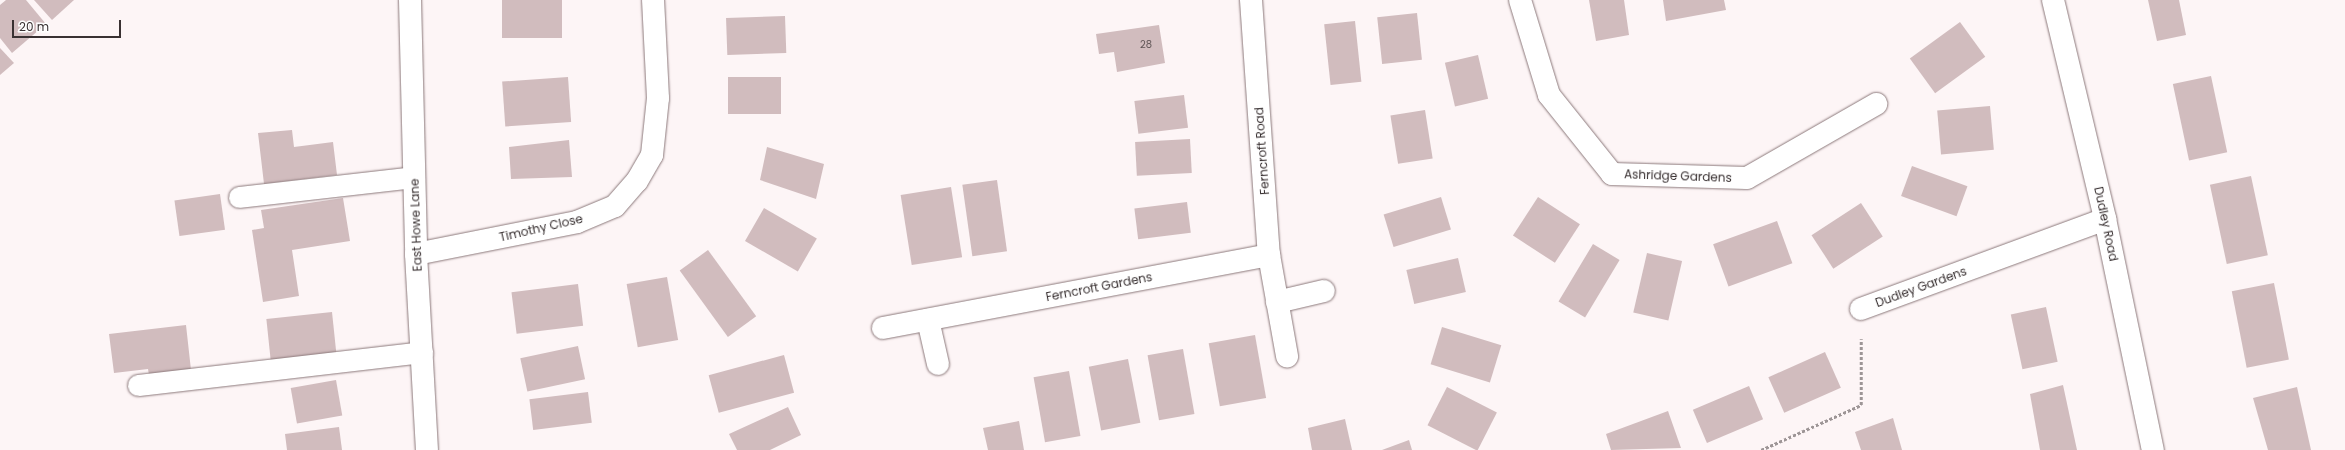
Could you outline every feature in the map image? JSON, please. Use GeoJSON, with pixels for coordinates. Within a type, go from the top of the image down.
{"type":"FeatureCollection","features":[{"type":"Feature","properties":{"kind":"street","name":"East Howe Lane"},"geometry":{"type":"LineString","coordinates":[[410,0],[416,254],[427,450]]}},
{"type":"Feature","properties":{"kind":"street","name":"Timothy Close"},"geometry":{"type":"LineString","coordinates":[[416,254],[577,222],[615,206],[637,181],[652,155],[658,98],[653,0]]}},
{"type":"Feature","properties":{"kind":"street","name":"Ferncroft Road"},"geometry":{"type":"LineString","coordinates":[[1251,0],[1269,255],[1287,356]]}},
{"type":"Feature","properties":{"kind":"street","name":"Ashridge Gardens"},"geometry":{"type":"LineString","coordinates":[[1520,0],[1549,95],[1612,174],[1748,178],[1876,104]]}},
{"type":"Feature","properties":{"kind":"street","name":"Dudley Road"},"geometry":{"type":"LineString","coordinates":[[2053,0],[2105,219],[2153,450]]}},
{"type":"Feature","properties":{"kind":"street","name":"Dudley Gardens"},"geometry":{"type":"LineString","coordinates":[[1861,309],[2105,219]]}},
{"type":"Feature","properties":{"kind":"street","name":"Ferncroft Gardens"},"geometry":{"type":"LineString","coordinates":[[883,328],[1269,255]]}},
{"type":"Feature","properties":{"kind":"street"},"geometry":{"type":"LineString","coordinates":[[1278,302],[1324,290]]}},
{"type":"Feature","properties":{"kind":"street"},"geometry":{"type":"LineString","coordinates":[[928,320],[938,364]]}},
{"type":"Feature","properties":{"kind":"lane"},"geometry":{"type":"LineString","coordinates":[[239,196],[414,177]]}},
{"type":"Feature","properties":{"kind":"lane"},"geometry":{"type":"LineString","coordinates":[[138,385],[422,352]]}},
{"type":"Feature","properties":{"kind":"path","name":"Dudley Gardens"},"geometry":{"type":"LineString","coordinates":[[1761,450],[1861,405],[1861,309]]}},
{"type":"Feature","properties":{"kind":"building"},"geometry":{"type":"Polygon","coordinates":[[[6,0],[26,0],[46,24],[12,53],[0,38],[0,5],[6,0]]]}},
{"type":"Feature","properties":{"kind":"building"},"geometry":{"type":"Polygon","coordinates":[[[34,0],[74,0],[52,20],[34,0]]]}},
{"type":"Feature","properties":{"kind":"building"},"geometry":{"type":"Polygon","coordinates":[[[502,0],[562,0],[562,38],[502,38],[502,0]]]}},
{"type":"Feature","properties":{"kind":"building"},"geometry":{"type":"Polygon","coordinates":[[[1589,0],[1624,0],[1629,35],[1596,41],[1589,0]]]}},
{"type":"Feature","properties":{"kind":"building"},"geometry":{"type":"Polygon","coordinates":[[[1663,0],[1724,0],[1726,10],[1666,21],[1663,0]]]}},
{"type":"Feature","properties":{"kind":"building"},"geometry":{"type":"Polygon","coordinates":[[[2148,0],[2179,0],[2186,35],[2157,41],[2148,0]]]}},
{"type":"Feature","properties":{"kind":"building"},"geometry":{"type":"Polygon","coordinates":[[[1417,13],[1422,60],[1382,64],[1377,17],[1417,13]]]}},
{"type":"Feature","properties":{"kind":"building"},"geometry":{"type":"Polygon","coordinates":[[[785,16],[786,53],[727,55],[726,18],[785,16]]]}},
{"type":"Feature","properties":{"kind":"building"},"geometry":{"type":"Polygon","coordinates":[[[1355,21],[1361,82],[1331,85],[1324,24],[1355,21]]]}},
{"type":"Feature","properties":{"kind":"building"},"geometry":{"type":"Polygon","coordinates":[[[1960,22],[1985,57],[1935,93],[1910,58],[1960,22]]]}},
{"type":"Feature","properties":{"kind":"building"},"geometry":{"type":"Polygon","coordinates":[[[1159,25],[1165,63],[1117,72],[1114,52],[1099,54],[1096,34],[1159,25]]]}},
{"type":"Feature","properties":{"kind":"building"},"geometry":{"type":"Polygon","coordinates":[[[0,48],[14,63],[0,75],[0,48]]]}},
{"type":"Feature","properties":{"kind":"building"},"geometry":{"type":"Polygon","coordinates":[[[1478,55],[1488,99],[1455,106],[1445,63],[1478,55]]]}},
{"type":"Feature","properties":{"kind":"building"},"geometry":{"type":"Polygon","coordinates":[[[2211,76],[2227,152],[2189,160],[2173,84],[2211,76]]]}},
{"type":"Feature","properties":{"kind":"building"},"geometry":{"type":"Polygon","coordinates":[[[568,77],[571,122],[505,126],[502,82],[568,77]]]}},
{"type":"Feature","properties":{"kind":"building"},"geometry":{"type":"Polygon","coordinates":[[[728,77],[781,77],[781,114],[728,114],[728,77]]]}},
{"type":"Feature","properties":{"kind":"building"},"geometry":{"type":"Polygon","coordinates":[[[1184,95],[1188,128],[1138,134],[1134,101],[1184,95]]]}},
{"type":"Feature","properties":{"kind":"building"},"geometry":{"type":"Polygon","coordinates":[[[1990,106],[1994,150],[1941,154],[1937,111],[1990,106]]]}},
{"type":"Feature","properties":{"kind":"building"},"geometry":{"type":"Polygon","coordinates":[[[1425,110],[1433,158],[1398,164],[1390,115],[1425,110]]]}},
{"type":"Feature","properties":{"kind":"building"},"geometry":{"type":"Polygon","coordinates":[[[292,130],[294,147],[333,142],[337,175],[264,184],[258,133],[292,130]]]}},
{"type":"Feature","properties":{"kind":"building"},"geometry":{"type":"Polygon","coordinates":[[[1190,139],[1192,173],[1137,176],[1135,142],[1190,139]]]}},
{"type":"Feature","properties":{"kind":"building"},"geometry":{"type":"Polygon","coordinates":[[[569,140],[572,177],[511,179],[509,147],[569,140]]]}},
{"type":"Feature","properties":{"kind":"building"},"geometry":{"type":"Polygon","coordinates":[[[767,147],[824,164],[816,199],[760,180],[767,147]]]}},
{"type":"Feature","properties":{"kind":"building"},"geometry":{"type":"Polygon","coordinates":[[[1912,166],[1967,186],[1956,216],[1901,196],[1912,166]]]}},
{"type":"Feature","properties":{"kind":"building"},"geometry":{"type":"Polygon","coordinates":[[[2251,176],[2268,255],[2227,264],[2210,185],[2251,176]]]}},
{"type":"Feature","properties":{"kind":"building"},"geometry":{"type":"Polygon","coordinates":[[[997,180],[1007,251],[972,256],[962,185],[997,180]]]}},
{"type":"Feature","properties":{"kind":"building"},"geometry":{"type":"Polygon","coordinates":[[[951,187],[962,257],[912,265],[901,195],[951,187]]]}},
{"type":"Feature","properties":{"kind":"building"},"geometry":{"type":"Polygon","coordinates":[[[220,194],[225,230],[179,236],[174,200],[220,194]]]}},
{"type":"Feature","properties":{"kind":"building"},"geometry":{"type":"Polygon","coordinates":[[[1441,197],[1451,230],[1394,247],[1384,215],[1441,197]]]}},
{"type":"Feature","properties":{"kind":"building"},"geometry":{"type":"Polygon","coordinates":[[[1538,197],[1580,224],[1555,263],[1513,236],[1538,197]]]}},
{"type":"Feature","properties":{"kind":"building"},"geometry":{"type":"Polygon","coordinates":[[[343,198],[350,241],[292,250],[299,296],[263,302],[252,230],[264,228],[261,210],[343,198]]]}},
{"type":"Feature","properties":{"kind":"building"},"geometry":{"type":"Polygon","coordinates":[[[1187,202],[1191,233],[1138,239],[1134,208],[1187,202]]]}},
{"type":"Feature","properties":{"kind":"building"},"geometry":{"type":"Polygon","coordinates":[[[1861,203],[1883,237],[1833,269],[1812,235],[1861,203]]]}},
{"type":"Feature","properties":{"kind":"building"},"geometry":{"type":"Polygon","coordinates":[[[764,208],[817,238],[798,271],[745,241],[764,208]]]}},
{"type":"Feature","properties":{"kind":"building"},"geometry":{"type":"Polygon","coordinates":[[[1777,221],[1792,263],[1728,287],[1713,244],[1777,221]]]}},
{"type":"Feature","properties":{"kind":"building"},"geometry":{"type":"Polygon","coordinates":[[[1593,244],[1620,260],[1585,317],[1558,301],[1593,244]]]}},
{"type":"Feature","properties":{"kind":"building"},"geometry":{"type":"Polygon","coordinates":[[[708,250],[756,316],[728,337],[680,271],[708,250]]]}},
{"type":"Feature","properties":{"kind":"building"},"geometry":{"type":"Polygon","coordinates":[[[1647,253],[1682,261],[1668,321],[1633,312],[1647,253]]]}},
{"type":"Feature","properties":{"kind":"building"},"geometry":{"type":"Polygon","coordinates":[[[1458,258],[1466,292],[1414,304],[1406,270],[1458,258]]]}},
{"type":"Feature","properties":{"kind":"building"},"geometry":{"type":"Polygon","coordinates":[[[667,277],[678,340],[638,347],[627,284],[667,277]]]}},
{"type":"Feature","properties":{"kind":"building"},"geometry":{"type":"Polygon","coordinates":[[[2274,283],[2289,360],[2247,368],[2232,291],[2274,283]]]}},
{"type":"Feature","properties":{"kind":"building"},"geometry":{"type":"Polygon","coordinates":[[[578,284],[583,326],[517,334],[511,292],[578,284]]]}},
{"type":"Feature","properties":{"kind":"building"},"geometry":{"type":"Polygon","coordinates":[[[2046,307],[2058,362],[2022,369],[2011,314],[2046,307]]]}},
{"type":"Feature","properties":{"kind":"building"},"geometry":{"type":"Polygon","coordinates":[[[332,312],[337,356],[271,363],[266,319],[332,312]]]}},
{"type":"Feature","properties":{"kind":"building"},"geometry":{"type":"Polygon","coordinates":[[[186,325],[191,370],[149,375],[148,369],[114,373],[109,334],[186,325]]]}},
{"type":"Feature","properties":{"kind":"building"},"geometry":{"type":"Polygon","coordinates":[[[1442,327],[1501,345],[1490,382],[1431,364],[1442,327]]]}},
{"type":"Feature","properties":{"kind":"building"},"geometry":{"type":"Polygon","coordinates":[[[1255,335],[1266,398],[1220,406],[1209,343],[1255,335]]]}},
{"type":"Feature","properties":{"kind":"building"},"geometry":{"type":"Polygon","coordinates":[[[578,346],[585,379],[527,392],[520,358],[578,346]]]}},
{"type":"Feature","properties":{"kind":"building"},"geometry":{"type":"Polygon","coordinates":[[[1183,349],[1194,414],[1159,420],[1148,355],[1183,349]]]}},
{"type":"Feature","properties":{"kind":"building"},"geometry":{"type":"Polygon","coordinates":[[[1825,352],[1841,388],[1784,413],[1768,377],[1825,352]]]}},
{"type":"Feature","properties":{"kind":"building"},"geometry":{"type":"Polygon","coordinates":[[[784,355],[794,393],[719,413],[709,375],[784,355]]]}},
{"type":"Feature","properties":{"kind":"building"},"geometry":{"type":"Polygon","coordinates":[[[1128,359],[1140,423],[1101,430],[1089,367],[1128,359]]]}},
{"type":"Feature","properties":{"kind":"building"},"geometry":{"type":"Polygon","coordinates":[[[1069,371],[1080,436],[1045,442],[1034,377],[1069,371]]]}},
{"type":"Feature","properties":{"kind":"building"},"geometry":{"type":"Polygon","coordinates":[[[336,380],[342,415],[297,423],[291,388],[336,380]]]}},
{"type":"Feature","properties":{"kind":"building"},"geometry":{"type":"Polygon","coordinates":[[[2063,385],[2077,450],[2040,450],[2030,394],[2063,385]]]}},
{"type":"Feature","properties":{"kind":"building"},"geometry":{"type":"Polygon","coordinates":[[[1749,386],[1763,419],[1707,443],[1693,410],[1749,386]]]}},
{"type":"Feature","properties":{"kind":"building"},"geometry":{"type":"Polygon","coordinates":[[[1447,387],[1497,412],[1478,450],[1427,425],[1447,387]]]}},
{"type":"Feature","properties":{"kind":"building"},"geometry":{"type":"Polygon","coordinates":[[[2297,387],[2311,450],[2268,450],[2253,398],[2297,387]]]}},
{"type":"Feature","properties":{"kind":"building"},"geometry":{"type":"Polygon","coordinates":[[[588,392],[592,423],[533,430],[529,399],[588,392]]]}},
{"type":"Feature","properties":{"kind":"building"},"geometry":{"type":"Polygon","coordinates":[[[788,407],[801,435],[770,450],[737,450],[729,434],[788,407]]]}},
{"type":"Feature","properties":{"kind":"building"},"geometry":{"type":"Polygon","coordinates":[[[1668,411],[1681,448],[1611,450],[1606,434],[1668,411]]]}},
{"type":"Feature","properties":{"kind":"building"},"geometry":{"type":"Polygon","coordinates":[[[1893,418],[1902,450],[1861,450],[1855,432],[1893,418]]]}},
{"type":"Feature","properties":{"kind":"building"},"geometry":{"type":"Polygon","coordinates":[[[1345,419],[1352,450],[1312,450],[1308,428],[1345,419]]]}},
{"type":"Feature","properties":{"kind":"building"},"geometry":{"type":"Polygon","coordinates":[[[1019,421],[1024,450],[988,450],[983,428],[1019,421]]]}},
{"type":"Feature","properties":{"kind":"building"},"geometry":{"type":"Polygon","coordinates":[[[339,427],[342,450],[287,450],[285,434],[339,427]]]}},
{"type":"Feature","properties":{"kind":"building"},"geometry":{"type":"Polygon","coordinates":[[[1409,440],[1412,450],[1382,450],[1409,440]]]}}]}
